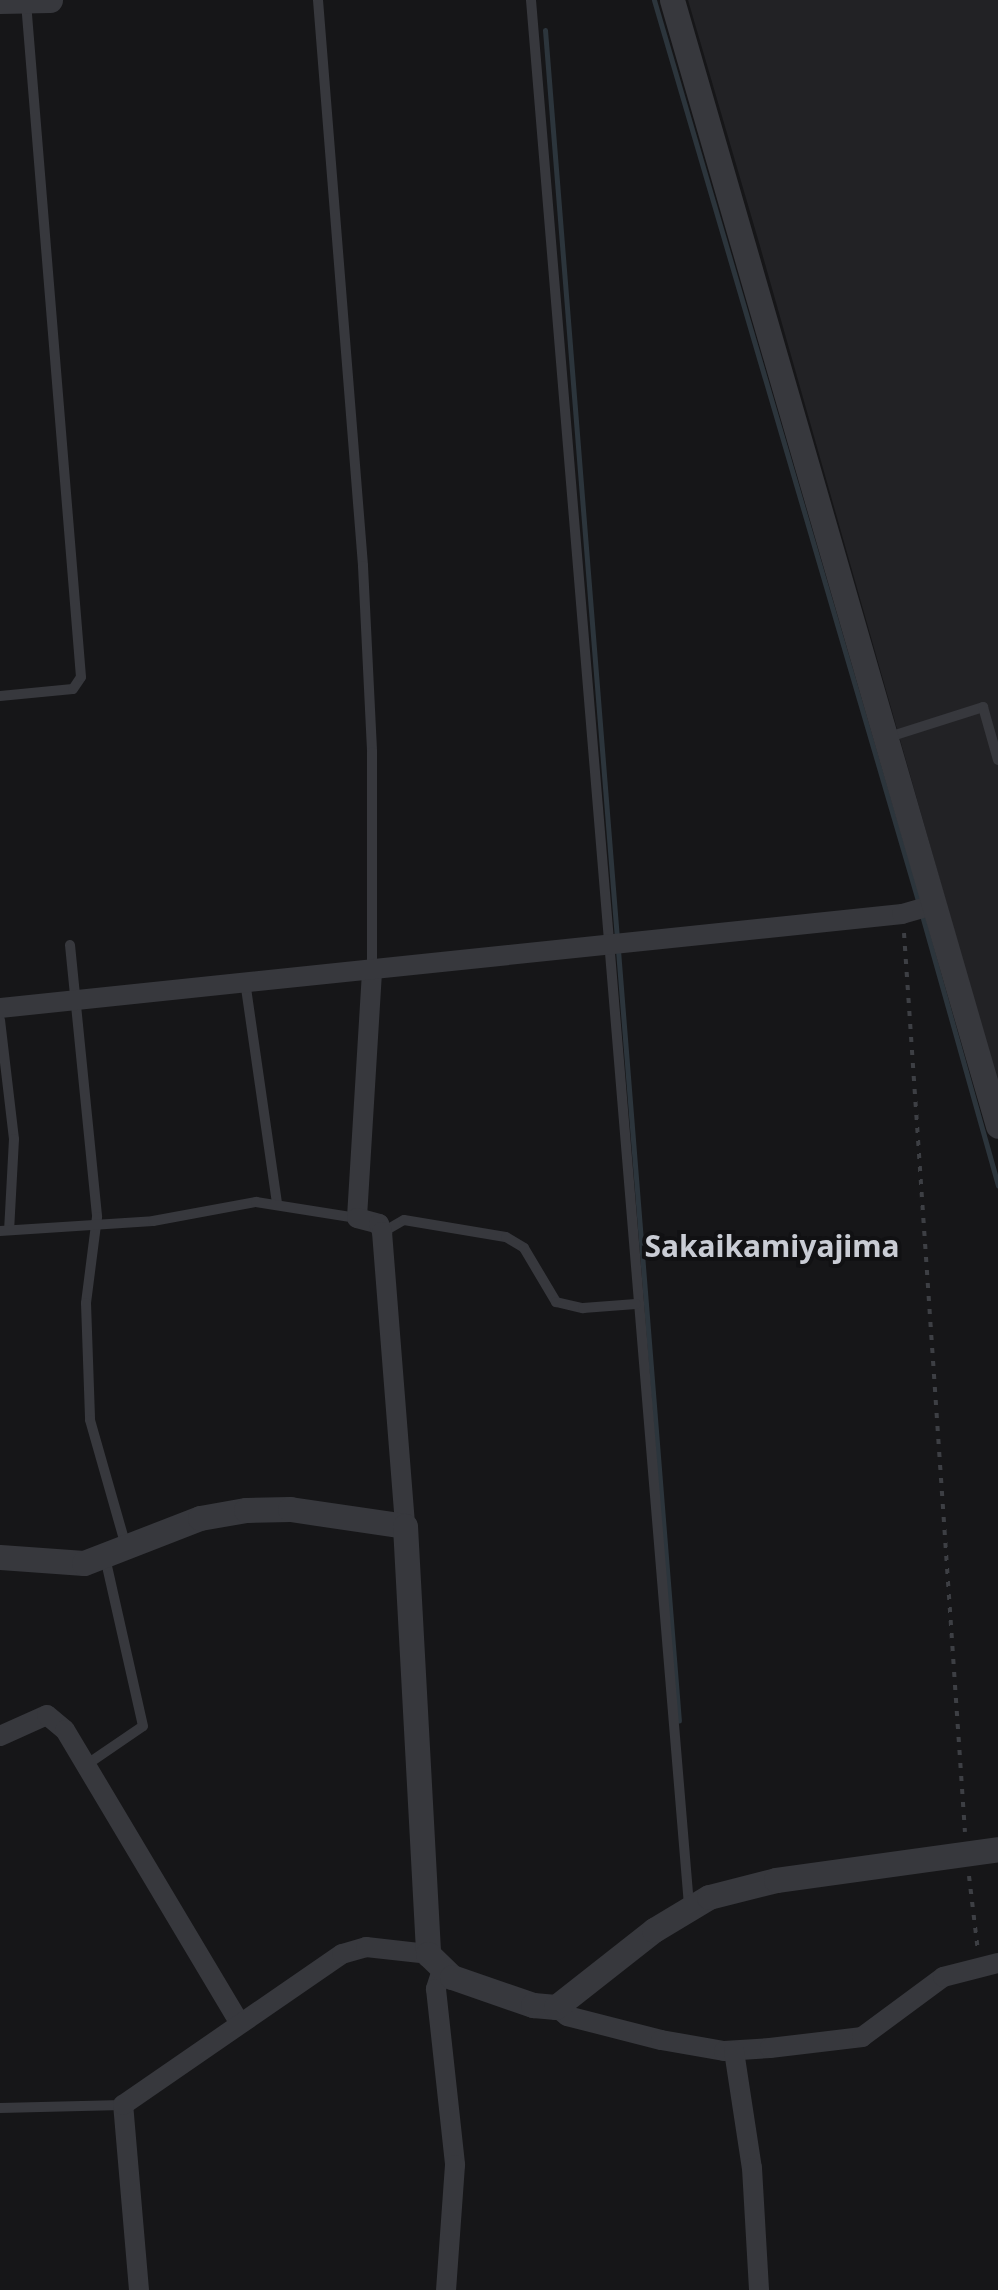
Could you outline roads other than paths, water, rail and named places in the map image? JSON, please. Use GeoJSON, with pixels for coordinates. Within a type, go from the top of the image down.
{"type":"FeatureCollection","features":[{"type":"Feature","properties":{"kind":"street"},"geometry":{"type":"LineString","coordinates":[[0,1],[50,0]]}},
{"type":"Feature","properties":{"kind":"street"},"geometry":{"type":"LineString","coordinates":[[672,0],[998,1126]]}},
{"type":"Feature","properties":{"kind":"street"},"geometry":{"type":"LineString","coordinates":[[0,1008],[902,914],[936,904]]}},
{"type":"Feature","properties":{"kind":"street"},"geometry":{"type":"LineString","coordinates":[[372,972],[357,1218],[378,1224],[382,1232],[436,1989],[455,2166],[446,2290]]}},
{"type":"Feature","properties":{"kind":"street"},"geometry":{"type":"LineString","coordinates":[[0,1557],[64,1563],[116,1552],[200,1518],[246,1510],[290,1509],[405,1526]]}},
{"type":"Feature","properties":{"kind":"street"},"geometry":{"type":"LineString","coordinates":[[0,1736],[47,1716],[89,1763],[238,2020]]}},
{"type":"Feature","properties":{"kind":"street"},"geometry":{"type":"LineString","coordinates":[[556,2006],[689,1908],[765,1882],[998,1848]]}},
{"type":"Feature","properties":{"kind":"street"},"geometry":{"type":"LineString","coordinates":[[139,2290],[123,2105],[238,2020],[355,1948],[435,1962],[467,1984],[556,2006],[567,2016],[660,2040],[734,2051],[862,2037],[942,1976],[989,1964]]}},
{"type":"Feature","properties":{"kind":"street"},"geometry":{"type":"LineString","coordinates":[[734,2051],[752,2168],[760,2290]]}},
{"type":"Feature","properties":{"kind":"lane"},"geometry":{"type":"LineString","coordinates":[[0,696],[73,689],[81,677],[26,0]]}},
{"type":"Feature","properties":{"kind":"lane"},"geometry":{"type":"LineString","coordinates":[[318,0],[363,566],[372,752],[372,972]]}},
{"type":"Feature","properties":{"kind":"lane"},"geometry":{"type":"LineString","coordinates":[[532,0],[636,1304],[689,1908]]}},
{"type":"Feature","properties":{"kind":"lane"},"geometry":{"type":"LineString","coordinates":[[887,737],[983,707],[998,760]]}},
{"type":"Feature","properties":{"kind":"lane"},"geometry":{"type":"LineString","coordinates":[[70,945],[79,997],[96,1228],[86,1303],[90,1420],[144,1726],[89,1763]]}},
{"type":"Feature","properties":{"kind":"lane"},"geometry":{"type":"LineString","coordinates":[[244,980],[277,1202]]}},
{"type":"Feature","properties":{"kind":"lane"},"geometry":{"type":"LineString","coordinates":[[0,1020],[14,1139],[4,1230],[96,1228],[277,1202],[357,1218]]}},
{"type":"Feature","properties":{"kind":"lane"},"geometry":{"type":"LineString","coordinates":[[382,1232],[404,1220],[506,1238],[524,1248],[556,1302],[583,1308],[636,1304]]}},
{"type":"Feature","properties":{"kind":"lane"},"geometry":{"type":"LineString","coordinates":[[0,2108],[123,2105]]}},
{"type":"Feature","properties":{"kind":"waterway"},"geometry":{"type":"LineString","coordinates":[[654,0],[919,904]]}},
{"type":"Feature","properties":{"kind":"waterway"},"geometry":{"type":"LineString","coordinates":[[545,30],[617,939]]}},
{"type":"Feature","properties":{"kind":"waterway"},"geometry":{"type":"LineString","coordinates":[[922,915],[998,1186]]}},
{"type":"Feature","properties":{"kind":"waterway"},"geometry":{"type":"LineString","coordinates":[[618,950],[679,1721]]}},
{"type":"Feature","properties":{"kind":"district","name":"Sakaikamiyajima"},"geometry":{"type":"Point","coordinates":[772,1246]}}]}
